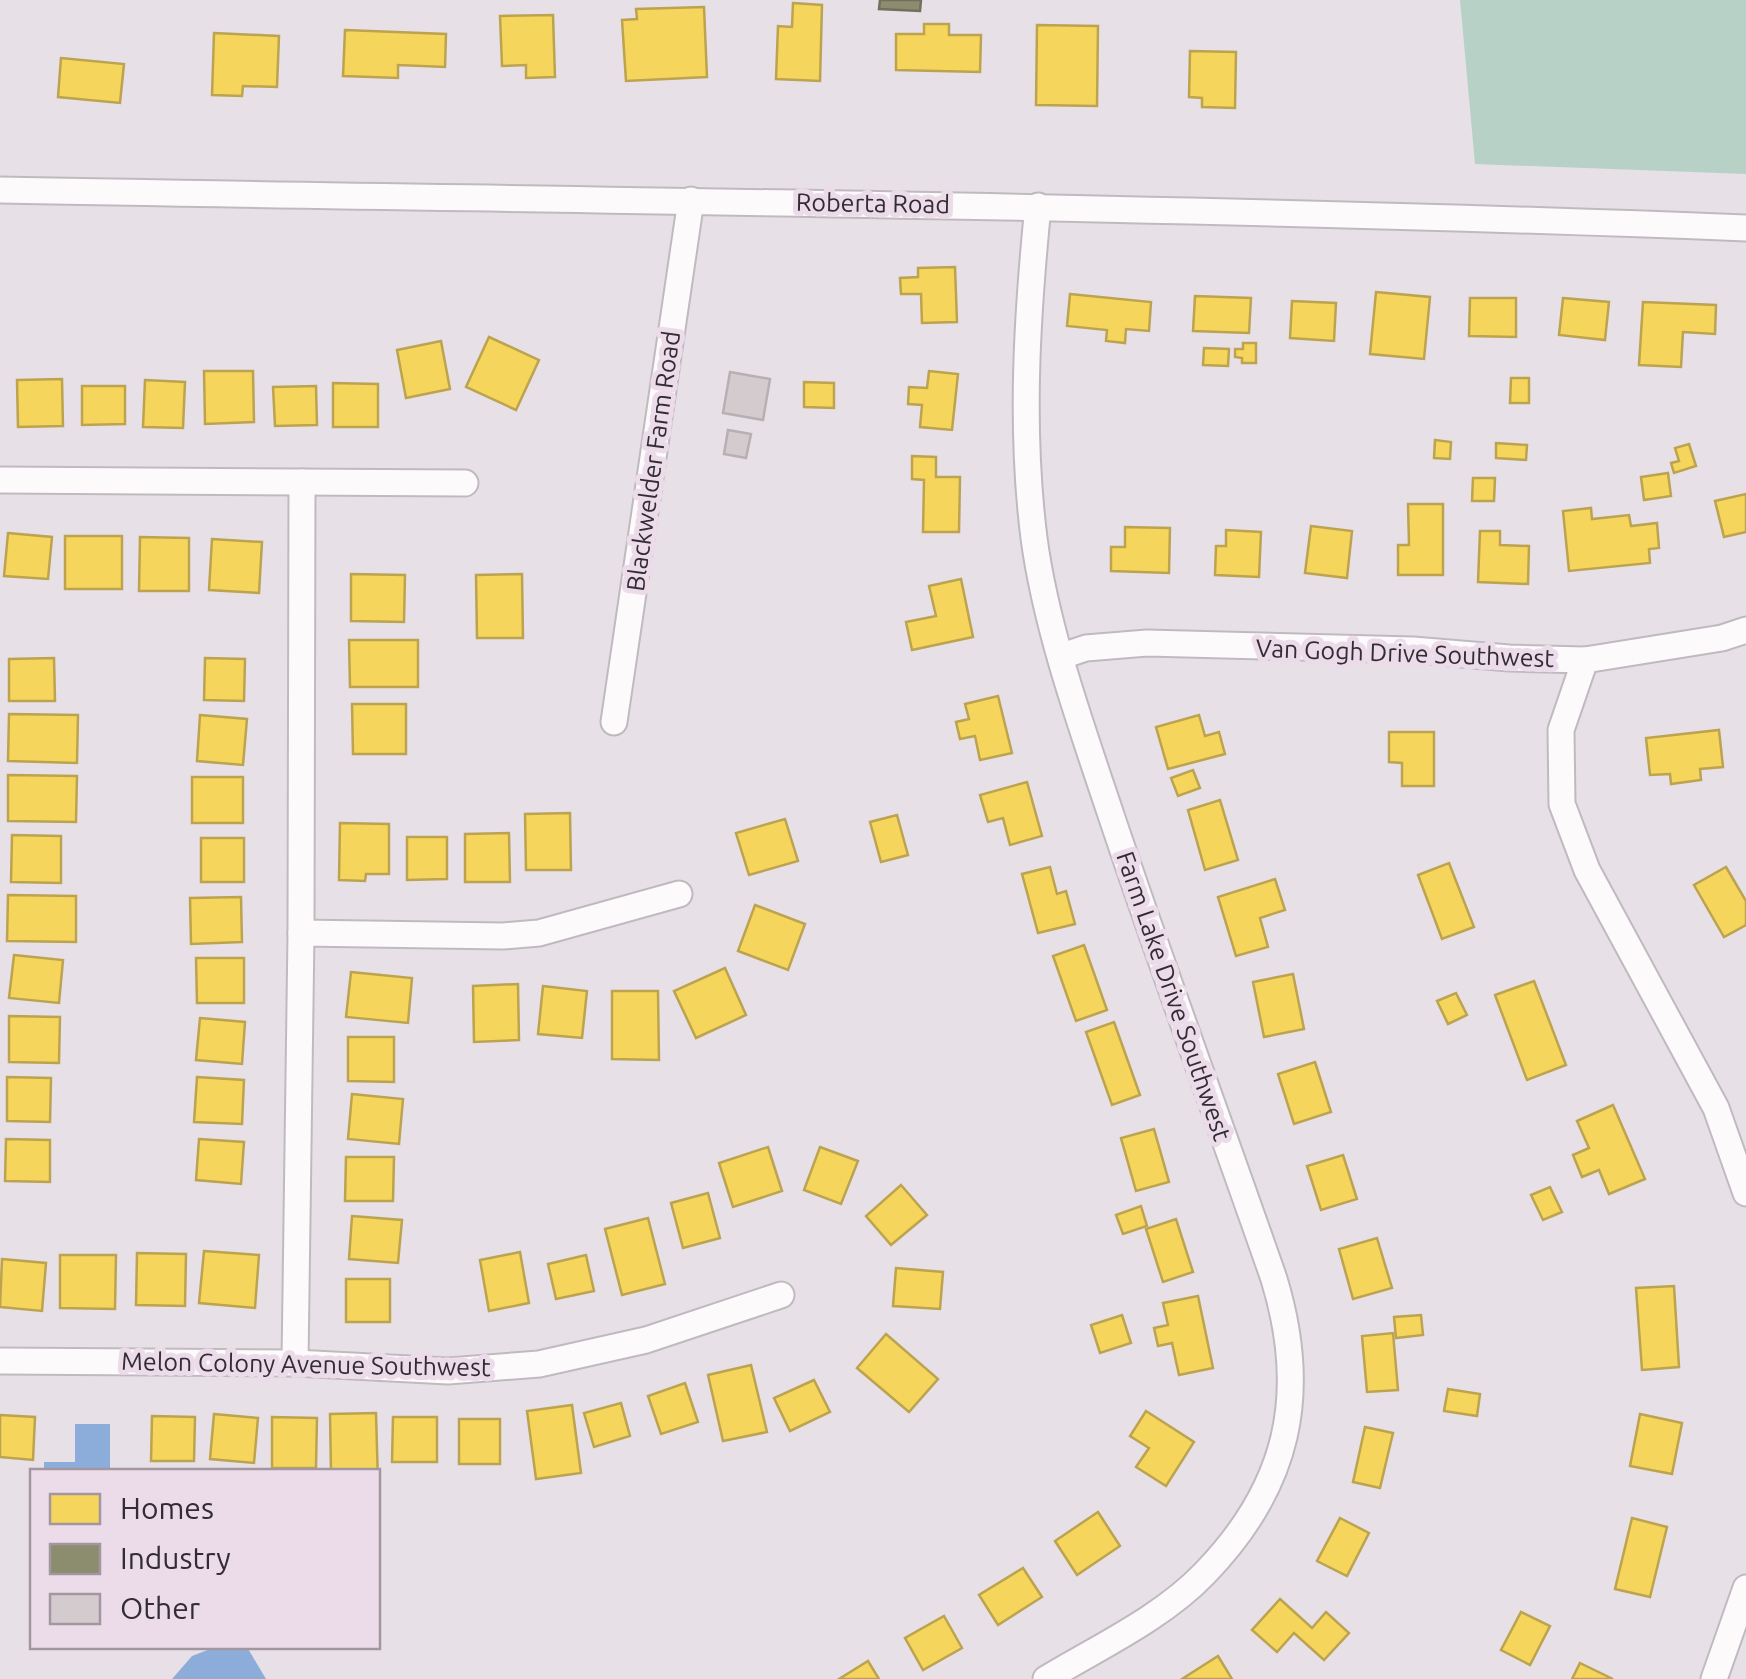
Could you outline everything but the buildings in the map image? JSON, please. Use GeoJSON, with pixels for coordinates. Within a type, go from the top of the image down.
{"type":"FeatureCollection","features":[{"type":"Feature","properties":{"kind":"street","name":"Roberta Road"},"geometry":{"type":"LineString","coordinates":[[0,190],[1038,206],[1746,228]]}},
{"type":"Feature","properties":{"kind":"street","name":"Blackwelder Farm Road"},"geometry":{"type":"LineString","coordinates":[[614,722],[691,200]]}},
{"type":"Feature","properties":{"kind":"street","name":"Farm Lake Drive Southwest"},"geometry":{"type":"LineString","coordinates":[[1038,206],[1027,317],[1027,454],[1034,539],[1076,710],[1274,1279],[1287,1321],[1291,1362],[1284,1441],[1273,1478],[1253,1514],[1204,1575],[1149,1618],[1046,1679]]}},
{"type":"Feature","properties":{"kind":"street"},"geometry":{"type":"LineString","coordinates":[[0,480],[465,483]]}},
{"type":"Feature","properties":{"kind":"street"},"geometry":{"type":"LineString","coordinates":[[294,1362],[301,933],[302,482]]}},
{"type":"Feature","properties":{"kind":"street","name":"Van Gogh Drive Southwest"},"geometry":{"type":"LineString","coordinates":[[1062,656],[1086,648],[1147,644],[1414,650],[1585,660],[1722,638],[1746,630]]}},
{"type":"Feature","properties":{"kind":"street"},"geometry":{"type":"LineString","coordinates":[[1585,660],[1562,730],[1562,804],[1587,870],[1716,1108],[1746,1193]]}},
{"type":"Feature","properties":{"kind":"street"},"geometry":{"type":"LineString","coordinates":[[301,933],[503,936],[538,932],[679,894]]}},
{"type":"Feature","properties":{"kind":"street","name":"Melon Colony Avenue Southwest"},"geometry":{"type":"LineString","coordinates":[[0,1361],[294,1362],[448,1370],[539,1364],[646,1340],[782,1295]]}},
{"type":"Feature","properties":{"kind":"street"},"geometry":{"type":"LineString","coordinates":[[1714,1679],[1746,1588]]}},
{"type":"Feature","properties":{"kind":"green space"},"geometry":{"type":"Polygon","coordinates":[[[1460,0],[1746,0],[1746,174],[1475,164],[1460,0]]]}},
{"type":"Feature","properties":{"kind":"water"},"geometry":{"type":"Polygon","coordinates":[[[75,1424],[110,1424],[110,1469],[44,1469],[44,1462],[75,1462],[75,1424]]]}},
{"type":"Feature","properties":{"kind":"water"},"geometry":{"type":"Polygon","coordinates":[[[210,1649],[248,1649],[266,1679],[172,1679],[192,1656],[210,1649]]]}}]}
